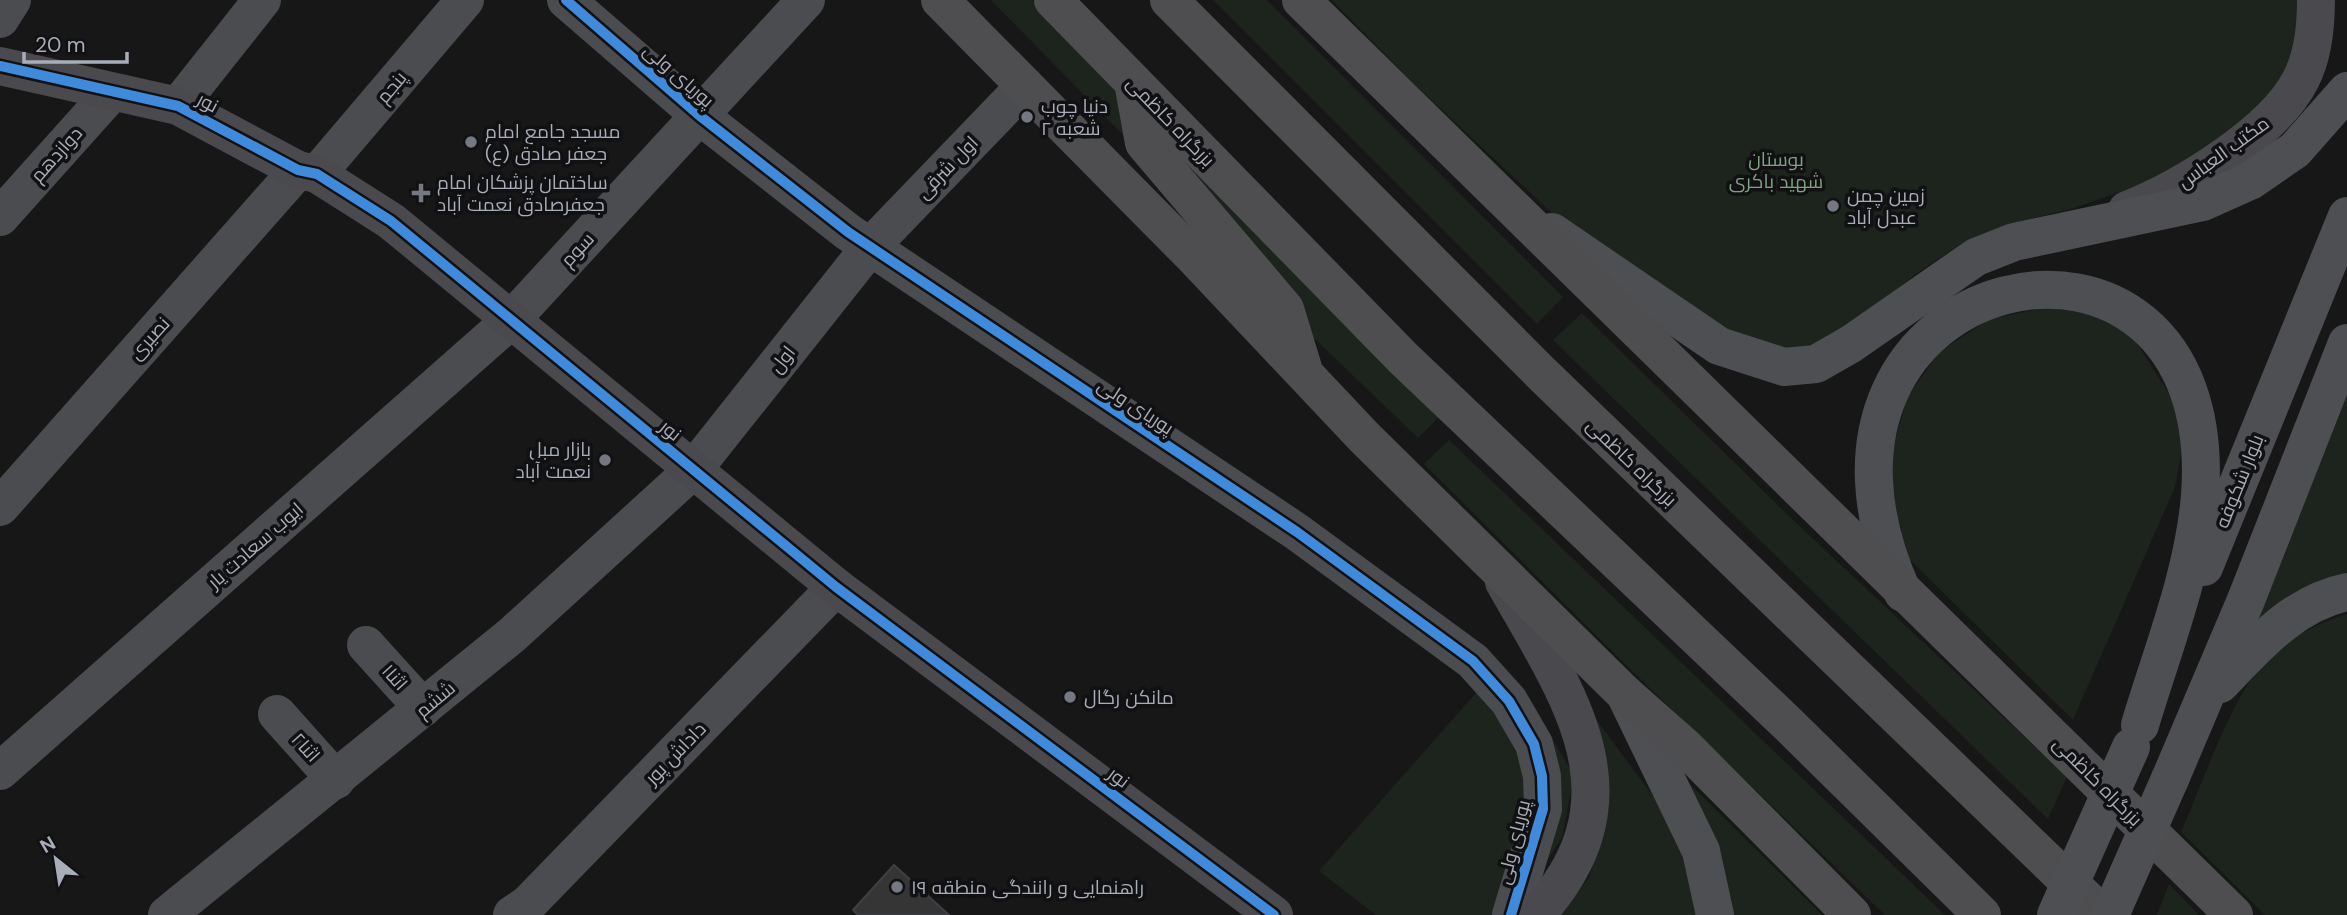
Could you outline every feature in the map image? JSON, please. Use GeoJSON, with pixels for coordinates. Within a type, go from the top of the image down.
{"type":"FeatureCollection","features":[{"type":"Feature","properties":{"kind":"highway"},"geometry":{"type":"LineString","coordinates":[[940,0],[1305,375],[1625,694],[1685,747],[1852,915]]}},
{"type":"Feature","properties":{"kind":"highway","name":"بزرگراه کاظمی"},"geometry":{"type":"LineString","coordinates":[[1053,0],[1402,358],[1789,725],[1982,915]]}},
{"type":"Feature","properties":{"kind":"highway","name":"بزرگراه کاظمی"},"geometry":{"type":"LineString","coordinates":[[1169,0],[1541,373],[2103,915]]}},
{"type":"Feature","properties":{"kind":"highway","name":"بزرگراه کاظمی"},"geometry":{"type":"LineString","coordinates":[[1301,0],[2234,915]]}},
{"type":"Feature","properties":{"kind":"highway"},"geometry":{"type":"LineString","coordinates":[[1133,82],[1144,143],[1285,309],[1305,375]]}},
{"type":"Feature","properties":{"kind":"main road"},"geometry":{"type":"LineString","coordinates":[[1501,198],[1719,346],[1784,367],[1816,364],[1851,344],[1976,257],[2014,242],[2192,205],[2250,181],[2295,150],[2347,91]]}},
{"type":"Feature","properties":{"kind":"main road","name":"بلوار شکوفه"},"geometry":{"type":"LineString","coordinates":[[2136,736],[2347,216]]}},
{"type":"Feature","properties":{"kind":"main road"},"geometry":{"type":"LineString","coordinates":[[1903,593],[1887,557],[1876,517],[1873,470],[1881,415],[1905,362],[1949,318],[1998,295],[2047,287],[2096,296],[2135,317],[2169,347],[2189,387],[2198,440],[2200,494],[2188,565],[2136,736],[2056,915]]}},
{"type":"Feature","properties":{"kind":"main road"},"geometry":{"type":"LineString","coordinates":[[2110,915],[2204,701],[2347,344]]}},
{"type":"Feature","properties":{"kind":"main road"},"geometry":{"type":"LineString","coordinates":[[2204,701],[2279,624],[2330,595],[2347,592]]}},
{"type":"Feature","properties":{"kind":"main road"},"geometry":{"type":"LineString","coordinates":[[1625,694],[1700,851],[1715,915]]}},
{"type":"Feature","properties":{"kind":"street"},"geometry":{"type":"LineString","coordinates":[[0,19],[12,0]]}},
{"type":"Feature","properties":{"kind":"street"},"geometry":{"type":"LineString","coordinates":[[178,106],[262,0]]}},
{"type":"Feature","properties":{"kind":"street","name":"پنجم"},"geometry":{"type":"LineString","coordinates":[[308,172],[466,0]]}},
{"type":"Feature","properties":{"kind":"street","name":"پوریای ولی"},"geometry":{"type":"LineString","coordinates":[[566,0],[700,117],[870,247],[1297,532],[1473,661],[1509,701],[1534,744],[1542,776],[1543,809],[1511,915]]}},
{"type":"Feature","properties":{"kind":"street","name":"سوم"},"geometry":{"type":"LineString","coordinates":[[511,320],[806,0]]}},
{"type":"Feature","properties":{"kind":"street","name":"مکتب العباس"},"geometry":{"type":"LineString","coordinates":[[2096,223],[2192,179],[2275,113],[2301,79],[2316,25],[2316,0]]}},
{"type":"Feature","properties":{"kind":"street","name":"نور"},"geometry":{"type":"LineString","coordinates":[[0,66],[178,106],[308,172],[391,221],[836,587],[1274,915]]}},
{"type":"Feature","properties":{"kind":"street","name":"اول شرقی"},"geometry":{"type":"LineString","coordinates":[[870,247],[1025,86]]}},
{"type":"Feature","properties":{"kind":"street","name":"دوازدهم"},"geometry":{"type":"LineString","coordinates":[[0,216],[113,92]]}},
{"type":"Feature","properties":{"kind":"street","name":"نصیری"},"geometry":{"type":"LineString","coordinates":[[0,507],[308,172]]}},
{"type":"Feature","properties":{"kind":"street","name":"اول"},"geometry":{"type":"LineString","coordinates":[[694,470],[870,247]]}},
{"type":"Feature","properties":{"kind":"street","name":"ایوب سعادت یار"},"geometry":{"type":"LineString","coordinates":[[0,771],[511,320]]}},
{"type":"Feature","properties":{"kind":"street","name":"ششم"},"geometry":{"type":"LineString","coordinates":[[167,915],[512,635],[694,470]]}},
{"type":"Feature","properties":{"kind":"street"},"geometry":{"type":"LineString","coordinates":[[1495,565],[1558,677],[1587,745],[1592,786],[1588,828],[1561,883],[1536,915]]}},
{"type":"Feature","properties":{"kind":"street","name":"داداش پور"},"geometry":{"type":"LineString","coordinates":[[512,915],[528,904],[836,587]]}},
{"type":"Feature","properties":{"kind":"street","name":"اثنا۱"},"geometry":{"type":"LineString","coordinates":[[366,645],[424,708]]}},
{"type":"Feature","properties":{"kind":"street","name":"اثنا۲"},"geometry":{"type":"LineString","coordinates":[[276,714],[336,780]]}},
{"type":"Feature","properties":{"kind":"green space"},"geometry":{"type":"Polygon","coordinates":[[[991,0],[1032,0],[1255,231],[1441,415],[1418,438],[1314,338],[1225,239],[991,0]]]}},
{"type":"Feature","properties":{"kind":"green space"},"geometry":{"type":"Polygon","coordinates":[[[1213,0],[1267,0],[1563,297],[1537,324],[1213,0]]]}},
{"type":"Feature","properties":{"kind":"green space","name":"بوستان شهید باکری"},"geometry":{"type":"Polygon","coordinates":[[[1332,0],[2300,0],[2295,58],[2275,92],[2210,152],[2145,183],[2071,209],[2006,225],[1967,240],[1917,273],[1828,346],[1798,356],[1737,341],[1570,230],[1408,78],[1332,0]]]}},
{"type":"Feature","properties":{"kind":"green space"},"geometry":{"type":"Polygon","coordinates":[[[2048,307],[2094,315],[2133,337],[2176,405],[2182,449],[2175,487],[2073,720],[1906,556],[1892,499],[1893,448],[1907,398],[1939,352],[1990,319],[2048,307]]]}},
{"type":"Feature","properties":{"kind":"green space"},"geometry":{"type":"Polygon","coordinates":[[[1582,313],[1793,520],[2067,777],[2048,819],[1553,340],[1582,313]]]}},
{"type":"Feature","properties":{"kind":"green space"},"geometry":{"type":"Polygon","coordinates":[[[2347,389],[2347,573],[2318,582],[2295,595],[2249,629],[2347,389]]]}},
{"type":"Feature","properties":{"kind":"green space"},"geometry":{"type":"Polygon","coordinates":[[[1449,440],[1945,915],[1885,915],[1630,669],[1424,464],[1449,440]]]}},
{"type":"Feature","properties":{"kind":"green space"},"geometry":{"type":"Polygon","coordinates":[[[2347,614],[2347,915],[2265,915],[2181,832],[2230,718],[2254,675],[2274,651],[2293,638],[2347,614]]]}},
{"type":"Feature","properties":{"kind":"green space"},"geometry":{"type":"Polygon","coordinates":[[[1497,669],[1542,721],[1574,776],[1562,837],[1535,880],[1500,915],[1376,915],[1319,871],[1497,669]]]}},
{"type":"Feature","properties":{"kind":"green space"},"geometry":{"type":"Polygon","coordinates":[[[1592,714],[1667,815],[1688,856],[1701,915],[1559,915],[1589,878],[1609,807],[1606,775],[1592,714]]]}},
{"type":"Feature","properties":{"kind":"green space"},"geometry":{"type":"Polygon","coordinates":[[[1675,769],[1822,915],[1730,915],[1675,769]]]}},
{"type":"Feature","properties":{"kind":"green space"},"geometry":{"type":"Polygon","coordinates":[[[2169,884],[2199,915],[2157,915],[2169,884]]]}},
{"type":"Feature","properties":{"kind":"building","name":"راهنمایی و رانندگی منطقه ۱۹"},"geometry":{"type":"Polygon","coordinates":[[[894,865],[949,915],[858,915],[853,910],[894,865]]]}},
{"type":"Feature","properties":{"kind":"cycle path"},"geometry":{"type":"LineString","coordinates":[[566,0],[700,116],[848,232],[1297,532],[1473,661],[1509,701],[1534,744],[1542,776],[1543,809],[1511,915]]}},
{"type":"Feature","properties":{"kind":"cycle path"},"geometry":{"type":"LineString","coordinates":[[0,66],[178,106],[298,170],[317,174],[391,221],[836,587],[1274,915]]}},
{"type":"Feature","properties":{"kind":"place","name":"دنیا چوب شعبه ۲"},"geometry":{"type":"Point","coordinates":[1027,117]}},
{"type":"Feature","properties":{"kind":"place","name":"مسجد جامع امام جعفر صادق (ع)"},"geometry":{"type":"Point","coordinates":[471,142]}},
{"type":"Feature","properties":{"kind":"place","name":"ساختمان پزشکان امام جعفرصادق نعمت آباد"},"geometry":{"type":"Point","coordinates":[421,193]}},
{"type":"Feature","properties":{"kind":"place","name":"زمین چمن عبدل آباد"},"geometry":{"type":"Point","coordinates":[1833,206]}},
{"type":"Feature","properties":{"kind":"place","name":"بازار مبل نعمت آباد"},"geometry":{"type":"Point","coordinates":[605,460]}},
{"type":"Feature","properties":{"kind":"place","name":"مانکن رگال"},"geometry":{"type":"Point","coordinates":[1070,697]}},
{"type":"Feature","properties":{"kind":"place","name":"راهنمایی و رانندگی منطقه ۱۹"},"geometry":{"type":"Point","coordinates":[897,887]}}]}
